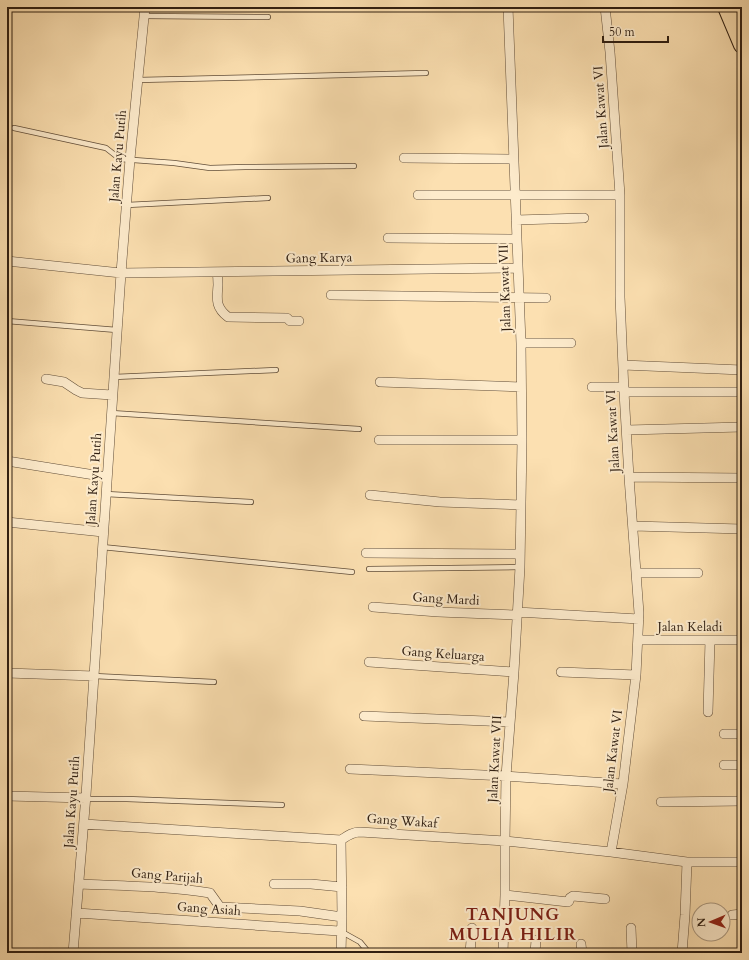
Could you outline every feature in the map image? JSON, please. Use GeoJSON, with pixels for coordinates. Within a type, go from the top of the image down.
{"type":"FeatureCollection","features":[{"type":"Feature","properties":{"kind":"highway"},"geometry":{"type":"LineString","coordinates":[[725,7],[742,45]]}},
{"type":"Feature","properties":{"kind":"street","name":"Jalan Kawat VII"},"geometry":{"type":"LineString","coordinates":[[503,953],[506,776],[520,567],[522,440],[518,268],[508,7]]}},
{"type":"Feature","properties":{"kind":"street","name":"Jalan Kawat VI"},"geometry":{"type":"LineString","coordinates":[[605,7],[610,52],[620,195],[620,298],[624,389],[628,477],[639,619],[636,676],[623,784],[611,852]]}},
{"type":"Feature","properties":{"kind":"street","name":"Jalan Kayu Putih"},"geometry":{"type":"LineString","coordinates":[[73,953],[86,798],[121,273],[130,159],[145,12]]}},
{"type":"Feature","properties":{"kind":"street"},"geometry":{"type":"LineString","coordinates":[[404,158],[513,159]]}},
{"type":"Feature","properties":{"kind":"street"},"geometry":{"type":"LineString","coordinates":[[418,195],[620,195]]}},
{"type":"Feature","properties":{"kind":"street"},"geometry":{"type":"LineString","coordinates":[[516,220],[584,218]]}},
{"type":"Feature","properties":{"kind":"street"},"geometry":{"type":"LineString","coordinates":[[388,238],[517,239]]}},
{"type":"Feature","properties":{"kind":"street","name":"Gang Karya"},"geometry":{"type":"LineString","coordinates":[[7,261],[121,273],[518,268]]}},
{"type":"Feature","properties":{"kind":"street"},"geometry":{"type":"LineString","coordinates":[[217,272],[218,287],[216,298],[224,314],[228,317],[287,318],[292,321],[299,321]]}},
{"type":"Feature","properties":{"kind":"street"},"geometry":{"type":"LineString","coordinates":[[332,295],[546,298]]}},
{"type":"Feature","properties":{"kind":"street"},"geometry":{"type":"LineString","coordinates":[[520,343],[572,343]]}},
{"type":"Feature","properties":{"kind":"street"},"geometry":{"type":"LineString","coordinates":[[623,365],[742,370]]}},
{"type":"Feature","properties":{"kind":"street"},"geometry":{"type":"LineString","coordinates":[[46,379],[64,382],[82,393],[112,395]]}},
{"type":"Feature","properties":{"kind":"street"},"geometry":{"type":"LineString","coordinates":[[380,382],[521,387]]}},
{"type":"Feature","properties":{"kind":"street"},"geometry":{"type":"LineString","coordinates":[[592,387],[742,392]]}},
{"type":"Feature","properties":{"kind":"street"},"geometry":{"type":"LineString","coordinates":[[627,430],[742,427]]}},
{"type":"Feature","properties":{"kind":"street"},"geometry":{"type":"LineString","coordinates":[[379,440],[522,440]]}},
{"type":"Feature","properties":{"kind":"street"},"geometry":{"type":"LineString","coordinates":[[7,461],[107,477]]}},
{"type":"Feature","properties":{"kind":"street"},"geometry":{"type":"LineString","coordinates":[[628,477],[742,478]]}},
{"type":"Feature","properties":{"kind":"street"},"geometry":{"type":"LineString","coordinates":[[370,495],[440,502],[521,505]]}},
{"type":"Feature","properties":{"kind":"street"},"geometry":{"type":"LineString","coordinates":[[7,522],[103,532]]}},
{"type":"Feature","properties":{"kind":"street"},"geometry":{"type":"LineString","coordinates":[[632,526],[742,528]]}},
{"type":"Feature","properties":{"kind":"street"},"geometry":{"type":"LineString","coordinates":[[366,554],[520,554]]}},
{"type":"Feature","properties":{"kind":"street"},"geometry":{"type":"LineString","coordinates":[[636,573],[698,573]]}},
{"type":"Feature","properties":{"kind":"street","name":"Gang Mardi"},"geometry":{"type":"LineString","coordinates":[[373,607],[438,612],[639,619]]}},
{"type":"Feature","properties":{"kind":"street","name":"Jalan Keladi"},"geometry":{"type":"LineString","coordinates":[[639,640],[742,640]]}},
{"type":"Feature","properties":{"kind":"street"},"geometry":{"type":"LineString","coordinates":[[708,712],[710,640]]}},
{"type":"Feature","properties":{"kind":"street","name":"Gang Keluarga"},"geometry":{"type":"LineString","coordinates":[[369,662],[514,672]]}},
{"type":"Feature","properties":{"kind":"street"},"geometry":{"type":"LineString","coordinates":[[561,672],[636,676]]}},
{"type":"Feature","properties":{"kind":"street"},"geometry":{"type":"LineString","coordinates":[[7,673],[94,676]]}},
{"type":"Feature","properties":{"kind":"street"},"geometry":{"type":"LineString","coordinates":[[364,716],[510,722]]}},
{"type":"Feature","properties":{"kind":"street"},"geometry":{"type":"LineString","coordinates":[[724,734],[742,734]]}},
{"type":"Feature","properties":{"kind":"street"},"geometry":{"type":"LineString","coordinates":[[724,765],[742,765]]}},
{"type":"Feature","properties":{"kind":"street"},"geometry":{"type":"LineString","coordinates":[[350,769],[506,776],[623,784]]}},
{"type":"Feature","properties":{"kind":"street"},"geometry":{"type":"LineString","coordinates":[[7,796],[86,798]]}},
{"type":"Feature","properties":{"kind":"street"},"geometry":{"type":"LineString","coordinates":[[661,802],[742,801]]}},
{"type":"Feature","properties":{"kind":"street"},"geometry":{"type":"LineString","coordinates":[[84,824],[341,840],[341,953]]}},
{"type":"Feature","properties":{"kind":"street","name":"Gang Wakaf"},"geometry":{"type":"LineString","coordinates":[[341,840],[350,834],[360,832],[505,841],[611,852],[686,862],[742,862]]}},
{"type":"Feature","properties":{"kind":"street"},"geometry":{"type":"LineString","coordinates":[[682,953],[685,915],[686,862]]}},
{"type":"Feature","properties":{"kind":"street","name":"Gang Parijah"},"geometry":{"type":"LineString","coordinates":[[79,884],[184,889],[210,893],[220,907],[300,911],[342,917]]}},
{"type":"Feature","properties":{"kind":"street"},"geometry":{"type":"LineString","coordinates":[[274,884],[311,884],[342,887]]}},
{"type":"Feature","properties":{"kind":"street"},"geometry":{"type":"LineString","coordinates":[[505,895],[568,902],[573,896],[605,899]]}},
{"type":"Feature","properties":{"kind":"street","name":"Gang Asiah"},"geometry":{"type":"LineString","coordinates":[[76,913],[340,931]]}},
{"type":"Feature","properties":{"kind":"street"},"geometry":{"type":"LineString","coordinates":[[732,915],[742,914]]}},
{"type":"Feature","properties":{"kind":"street"},"geometry":{"type":"LineString","coordinates":[[470,953],[472,928]]}},
{"type":"Feature","properties":{"kind":"street"},"geometry":{"type":"LineString","coordinates":[[631,928],[632,953]]}},
{"type":"Feature","properties":{"kind":"street"},"geometry":{"type":"LineString","coordinates":[[535,953],[536,940]]}},
{"type":"Feature","properties":{"kind":"lane"},"geometry":{"type":"LineString","coordinates":[[145,12],[268,17]]}},
{"type":"Feature","properties":{"kind":"lane"},"geometry":{"type":"LineString","coordinates":[[138,80],[426,73]]}},
{"type":"Feature","properties":{"kind":"lane"},"geometry":{"type":"LineString","coordinates":[[14,128],[106,148],[120,158],[210,168],[354,166]]}},
{"type":"Feature","properties":{"kind":"lane"},"geometry":{"type":"LineString","coordinates":[[127,205],[268,198]]}},
{"type":"Feature","properties":{"kind":"lane"},"geometry":{"type":"LineString","coordinates":[[7,321],[117,330]]}},
{"type":"Feature","properties":{"kind":"lane"},"geometry":{"type":"LineString","coordinates":[[114,377],[276,370]]}},
{"type":"Feature","properties":{"kind":"lane"},"geometry":{"type":"LineString","coordinates":[[111,413],[359,429]]}},
{"type":"Feature","properties":{"kind":"lane"},"geometry":{"type":"LineString","coordinates":[[106,494],[251,502]]}},
{"type":"Feature","properties":{"kind":"lane"},"geometry":{"type":"LineString","coordinates":[[102,547],[352,572]]}},
{"type":"Feature","properties":{"kind":"lane"},"geometry":{"type":"LineString","coordinates":[[368,569],[520,567]]}},
{"type":"Feature","properties":{"kind":"lane"},"geometry":{"type":"LineString","coordinates":[[94,676],[214,682]]}},
{"type":"Feature","properties":{"kind":"lane"},"geometry":{"type":"LineString","coordinates":[[86,798],[127,798],[282,805]]}},
{"type":"Feature","properties":{"kind":"lane"},"geometry":{"type":"LineString","coordinates":[[340,931],[360,942],[369,953]]}},
{"type":"Feature","properties":{"kind":"district","name":"TANJUNG MULIA HILIR"},"geometry":{"type":"Point","coordinates":[513,924]}}]}
